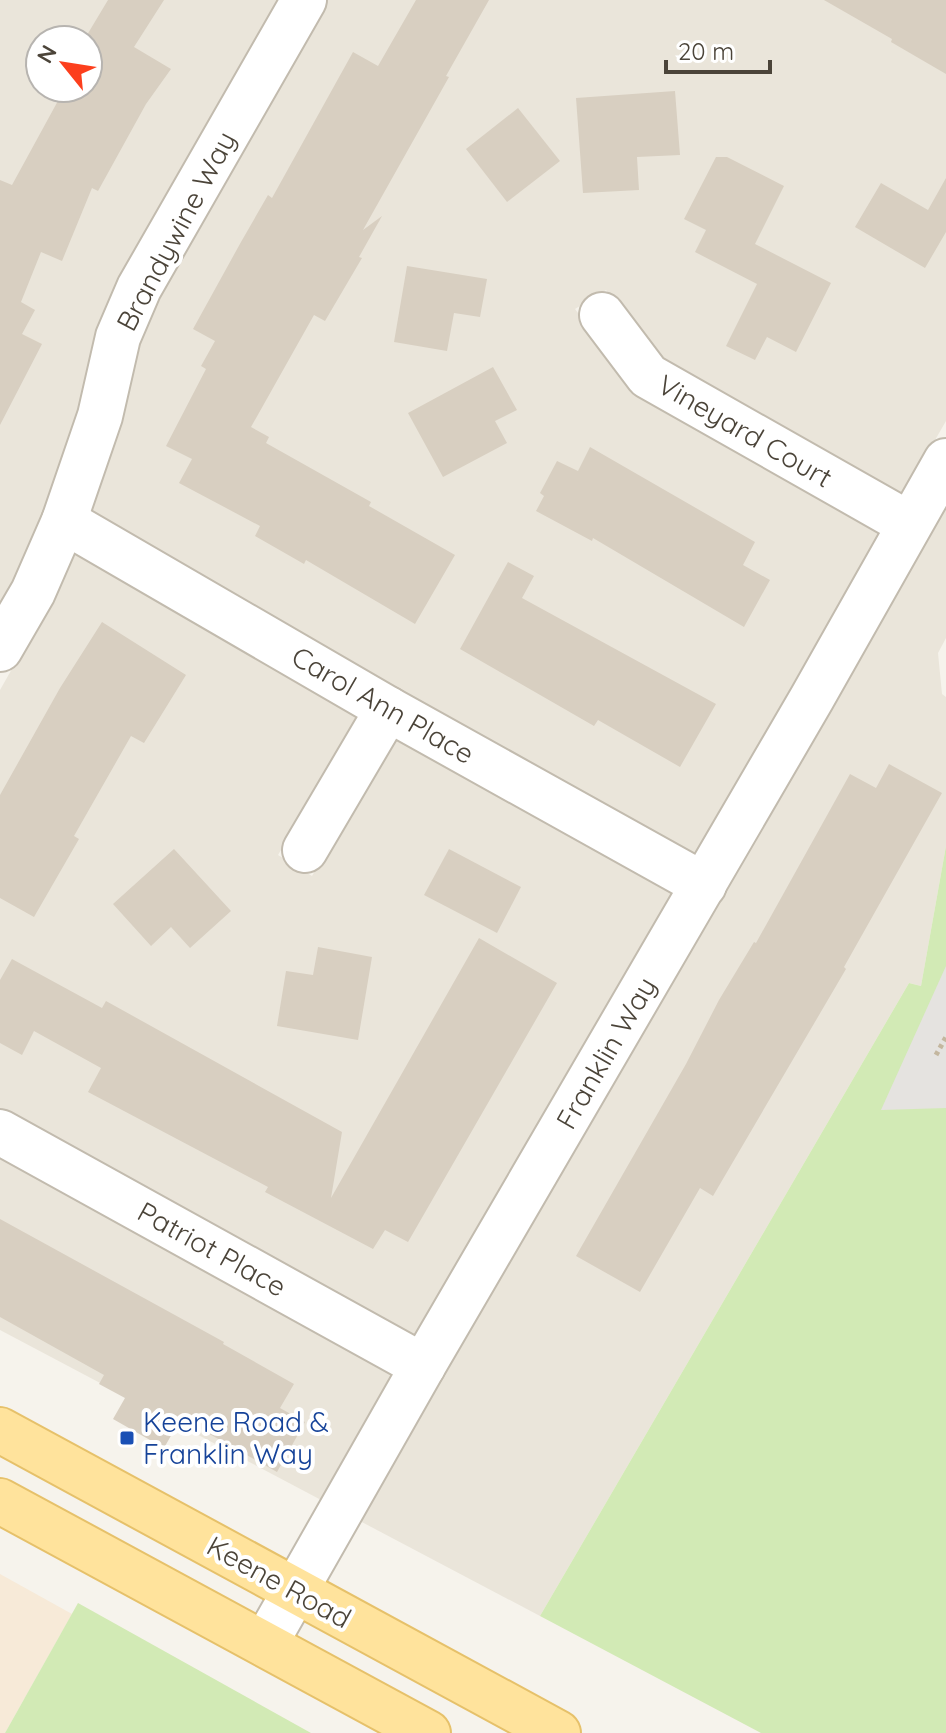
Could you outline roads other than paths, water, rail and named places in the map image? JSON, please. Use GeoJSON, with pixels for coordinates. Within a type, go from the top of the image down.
{"type":"FeatureCollection","features":[{"type":"Feature","properties":{"kind":"main road","name":"Keene Road"},"geometry":{"type":"LineString","coordinates":[[0,1430],[558,1733]]}},
{"type":"Feature","properties":{"kind":"main road"},"geometry":{"type":"LineString","coordinates":[[0,1501],[428,1733]]}},
{"type":"Feature","properties":{"kind":"street","name":"Brandywine Way"},"geometry":{"type":"LineString","coordinates":[[0,649],[33,592],[64,521],[100,416],[118,337],[139,288],[304,0]]}},
{"type":"Feature","properties":{"kind":"street","name":"Vineyard Court"},"geometry":{"type":"LineString","coordinates":[[602,315],[648,376],[909,524]]}},
{"type":"Feature","properties":{"kind":"street","name":"Franklin Way"},"geometry":{"type":"LineString","coordinates":[[265,1644],[946,461]]}},
{"type":"Feature","properties":{"kind":"street","name":"Carol Ann Place"},"geometry":{"type":"LineString","coordinates":[[64,521],[388,709],[704,885]]}},
{"type":"Feature","properties":{"kind":"street"},"geometry":{"type":"LineString","coordinates":[[305,850],[388,709]]}},
{"type":"Feature","properties":{"kind":"street","name":"Patriot Place"},"geometry":{"type":"LineString","coordinates":[[0,1132],[423,1366]]}},
{"type":"Feature","properties":{"kind":"place","name":"Keene Road & Franklin Way"},"geometry":{"type":"Point","coordinates":[127,1438]}}]}
